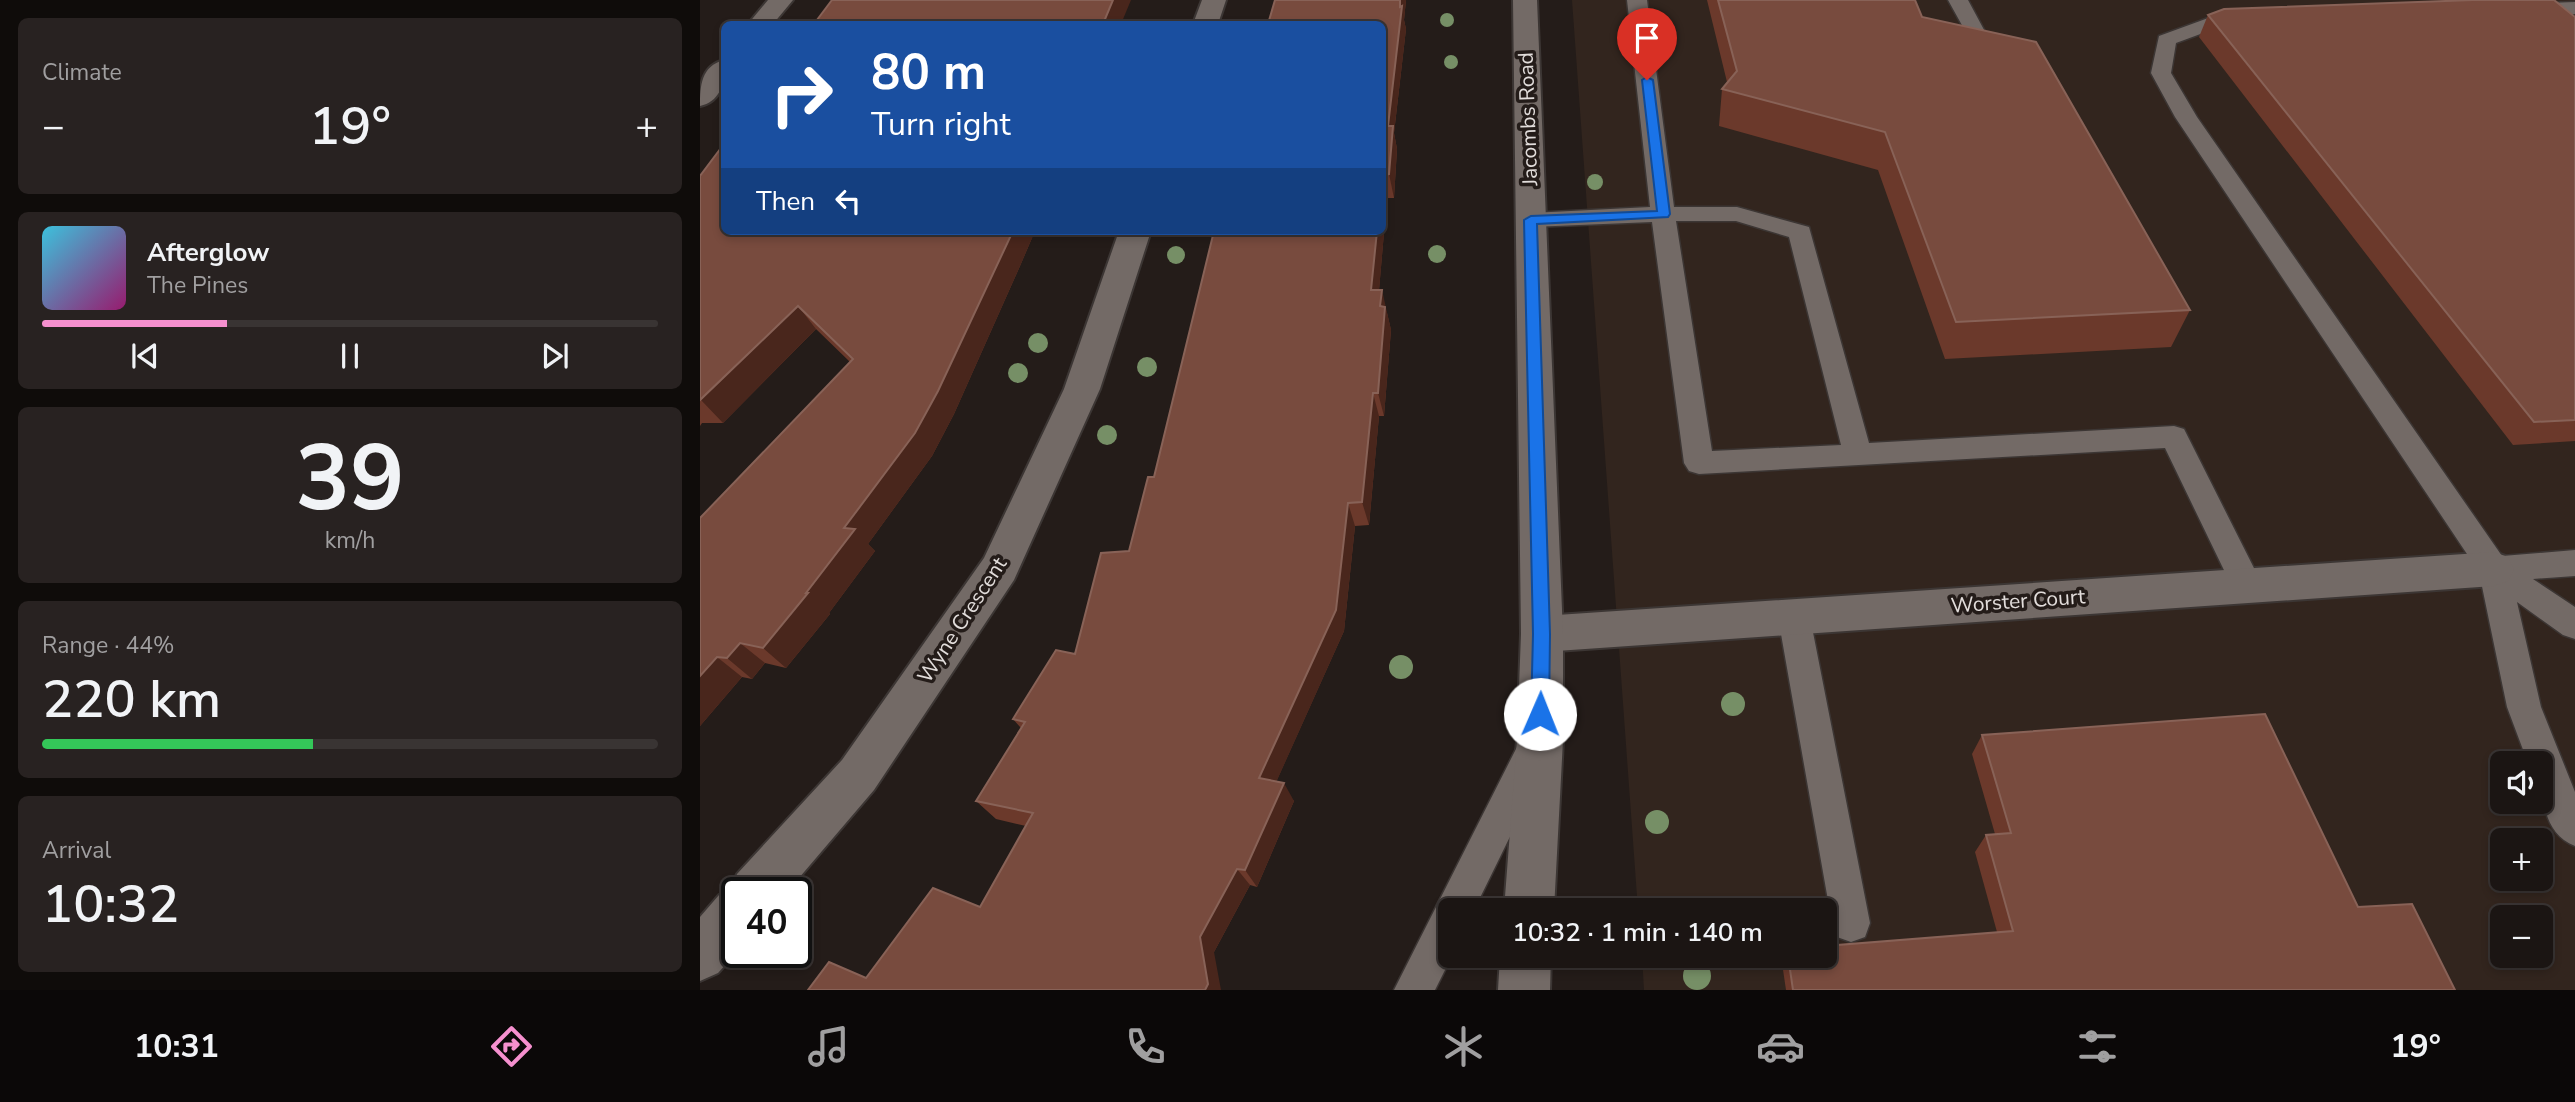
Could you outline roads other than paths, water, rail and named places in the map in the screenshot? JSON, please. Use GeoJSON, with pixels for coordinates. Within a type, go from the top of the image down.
{"type":"FeatureCollection","features":[{"type":"Feature","properties":{"kind":"street"},"geometry":{"type":"LineString","coordinates":[[762,21],[780,0]]}},
{"type":"Feature","properties":{"kind":"street"},"geometry":{"type":"LineString","coordinates":[[1207,21],[1214,0]]}},
{"type":"Feature","properties":{"kind":"street","name":"Jacombs Road"},"geometry":{"type":"LineString","coordinates":[[1525,0],[1542,634],[1540,740],[1530,898]]}},
{"type":"Feature","properties":{"kind":"street"},"geometry":{"type":"LineString","coordinates":[[700,98],[721,72]]}},
{"type":"Feature","properties":{"kind":"street","name":"Wyne Crescent"},"geometry":{"type":"LineString","coordinates":[[768,877],[858,775],[1000,568],[1082,389],[1134,235]]}},
{"type":"Feature","properties":{"kind":"street","name":"Worster Court"},"geometry":{"type":"LineString","coordinates":[[1542,634],[2494,569]]}},
{"type":"Feature","properties":{"kind":"street"},"geometry":{"type":"LineString","coordinates":[[700,956],[721,932]]}},
{"type":"Feature","properties":{"kind":"street"},"geometry":{"type":"LineString","coordinates":[[1524,990],[1525,968]]}},
{"type":"Feature","properties":{"kind":"lane"},"geometry":{"type":"LineString","coordinates":[[1637,0],[1663,214],[1699,463],[2174,437],[2247,586]]}},
{"type":"Feature","properties":{"kind":"lane"},"geometry":{"type":"LineString","coordinates":[[1958,0],[1980,41]]}},
{"type":"Feature","properties":{"kind":"lane"},"geometry":{"type":"LineString","coordinates":[[2506,11],[2575,8]]}},
{"type":"Feature","properties":{"kind":"lane"},"geometry":{"type":"LineString","coordinates":[[2260,21],[2211,23],[2166,40],[2161,73],[2186,117],[2494,569],[2575,625]]}},
{"type":"Feature","properties":{"kind":"lane"},"geometry":{"type":"LineString","coordinates":[[1531,220],[1663,214],[1737,214],[1800,232],[1858,455]]}},
{"type":"Feature","properties":{"kind":"lane"},"geometry":{"type":"LineString","coordinates":[[2494,569],[2575,563]]}},
{"type":"Feature","properties":{"kind":"lane"},"geometry":{"type":"LineString","coordinates":[[2494,569],[2524,707],[2565,813],[2575,828]]}},
{"type":"Feature","properties":{"kind":"lane"},"geometry":{"type":"LineString","coordinates":[[1794,617],[1851,923]]}},
{"type":"Feature","properties":{"kind":"lane"},"geometry":{"type":"LineString","coordinates":[[1460,898],[1540,740]]}},
{"type":"Feature","properties":{"kind":"lane"},"geometry":{"type":"LineString","coordinates":[[1414,990],[1438,943]]}}]}
